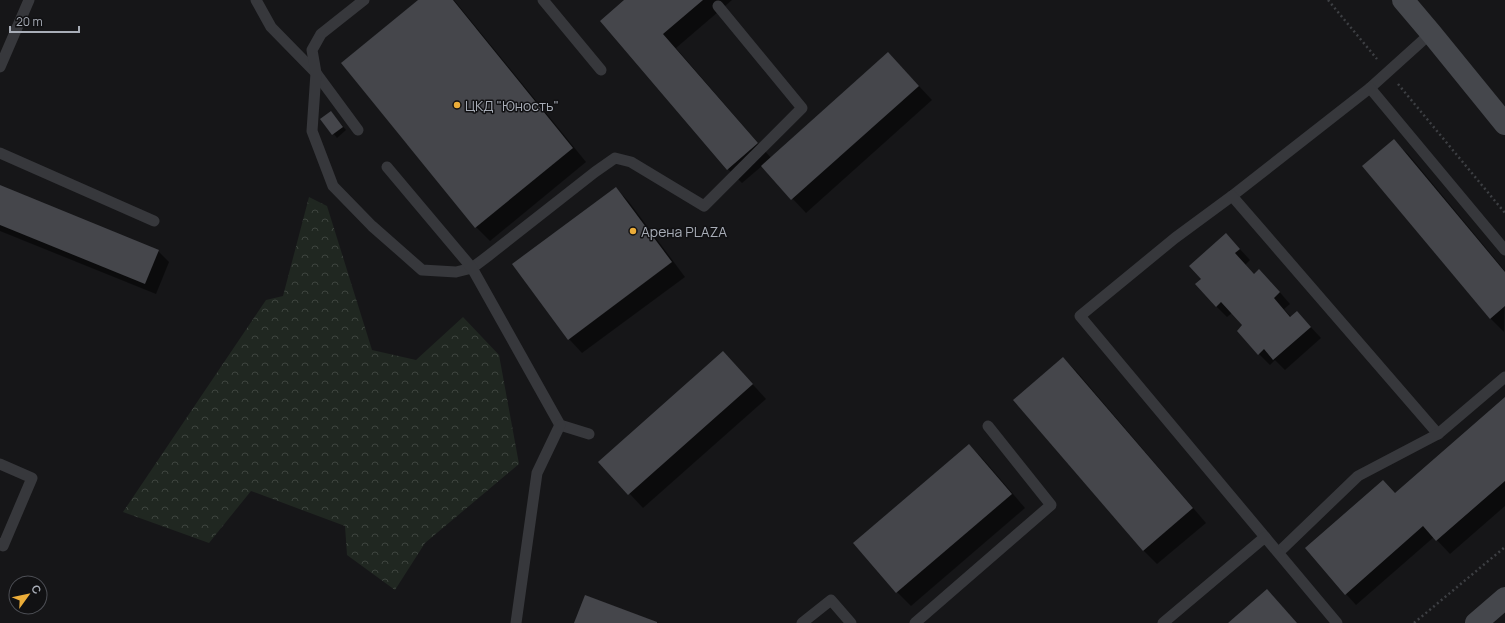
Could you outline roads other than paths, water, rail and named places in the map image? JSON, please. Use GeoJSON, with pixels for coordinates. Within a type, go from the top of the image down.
{"type":"FeatureCollection","features":[{"type":"Feature","properties":{"kind":"street"},"geometry":{"type":"LineString","coordinates":[[1402,0],[1431,32],[1505,124]]}},
{"type":"Feature","properties":{"kind":"street"},"geometry":{"type":"LineString","coordinates":[[1476,623],[1505,598]]}},
{"type":"Feature","properties":{"kind":"lane"},"geometry":{"type":"LineString","coordinates":[[0,67],[29,0]]}},
{"type":"Feature","properties":{"kind":"lane"},"geometry":{"type":"LineString","coordinates":[[256,0],[271,27],[316,73],[358,130]]}},
{"type":"Feature","properties":{"kind":"lane"},"geometry":{"type":"LineString","coordinates":[[364,0],[321,34],[312,50],[316,73],[312,131],[333,186],[372,226],[422,270],[456,272],[472,268],[615,158],[631,162],[704,206],[802,108],[718,6]]}},
{"type":"Feature","properties":{"kind":"lane"},"geometry":{"type":"LineString","coordinates":[[543,0],[601,70]]}},
{"type":"Feature","properties":{"kind":"lane"},"geometry":{"type":"LineString","coordinates":[[1336,623],[1279,552],[1264,537],[1080,316],[1176,238],[1370,88],[1431,32]]}},
{"type":"Feature","properties":{"kind":"lane"},"geometry":{"type":"LineString","coordinates":[[1370,88],[1505,250]]}},
{"type":"Feature","properties":{"kind":"lane"},"geometry":{"type":"LineString","coordinates":[[0,153],[154,221]]}},
{"type":"Feature","properties":{"kind":"lane"},"geometry":{"type":"LineString","coordinates":[[387,167],[472,268],[560,425],[589,434]]}},
{"type":"Feature","properties":{"kind":"lane"},"geometry":{"type":"LineString","coordinates":[[1232,196],[1438,434]]}},
{"type":"Feature","properties":{"kind":"lane"},"geometry":{"type":"LineString","coordinates":[[1279,552],[1358,476],[1438,434],[1505,377]]}},
{"type":"Feature","properties":{"kind":"lane"},"geometry":{"type":"LineString","coordinates":[[516,623],[537,473],[560,425]]}},
{"type":"Feature","properties":{"kind":"lane"},"geometry":{"type":"LineString","coordinates":[[915,623],[1051,505],[988,426]]}},
{"type":"Feature","properties":{"kind":"lane"},"geometry":{"type":"LineString","coordinates":[[0,464],[32,478],[3,546],[0,544]]}},
{"type":"Feature","properties":{"kind":"lane"},"geometry":{"type":"LineString","coordinates":[[1164,623],[1264,537]]}},
{"type":"Feature","properties":{"kind":"lane"},"geometry":{"type":"LineString","coordinates":[[802,623],[831,600],[851,623]]}},
{"type":"Feature","properties":{"kind":"place","name":"ЦКД \"Юность\""},"geometry":{"type":"Point","coordinates":[457,105]}},
{"type":"Feature","properties":{"kind":"place","name":"Арена PLAZA"},"geometry":{"type":"Point","coordinates":[633,231]}}]}
